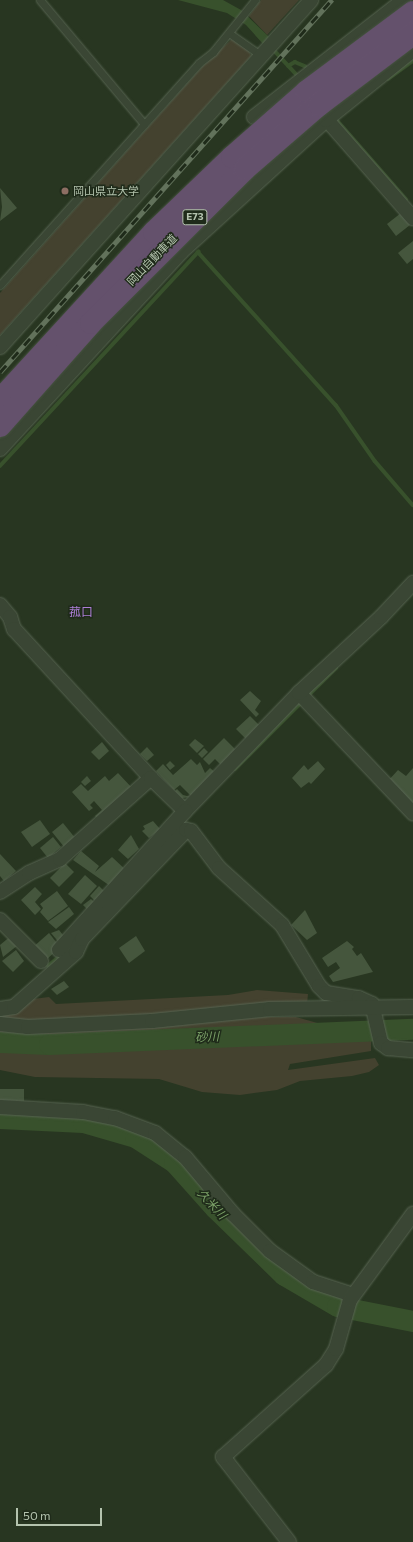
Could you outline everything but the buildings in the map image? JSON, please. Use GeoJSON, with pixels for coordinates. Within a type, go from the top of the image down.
{"type":"FeatureCollection","features":[{"type":"Feature","properties":{"kind":"highway","name":"岡山自動車道"},"geometry":{"type":"LineString","coordinates":[[0,400],[127,261],[232,157],[307,91],[413,12]]}},
{"type":"Feature","properties":{"kind":"highway","name":"岡山自動車道"},"geometry":{"type":"LineString","coordinates":[[0,426],[92,323],[245,169],[319,105],[413,34]]}},
{"type":"Feature","properties":{"kind":"street"},"geometry":{"type":"LineString","coordinates":[[0,347],[259,52],[274,40],[311,0]]}},
{"type":"Feature","properties":{"kind":"street"},"geometry":{"type":"LineString","coordinates":[[254,117],[404,0]]}},
{"type":"Feature","properties":{"kind":"street"},"geometry":{"type":"LineString","coordinates":[[0,449],[181,252],[331,116],[413,50]]}},
{"type":"Feature","properties":{"kind":"street"},"geometry":{"type":"LineString","coordinates":[[300,80],[413,218]]}},
{"type":"Feature","properties":{"kind":"street"},"geometry":{"type":"LineString","coordinates":[[59,950],[413,583]]}},
{"type":"Feature","properties":{"kind":"street"},"geometry":{"type":"LineString","coordinates":[[0,605],[10,617],[14,629],[151,778],[219,868],[282,925],[320,986],[326,993],[359,998],[372,1004],[376,1014],[381,1043],[388,1048],[413,1050]]}},
{"type":"Feature","properties":{"kind":"street"},"geometry":{"type":"LineString","coordinates":[[303,697],[413,813]]}},
{"type":"Feature","properties":{"kind":"street"},"geometry":{"type":"LineString","coordinates":[[0,892],[29,873],[60,858],[151,778]]}},
{"type":"Feature","properties":{"kind":"street"},"geometry":{"type":"LineString","coordinates":[[0,1009],[14,1007],[76,952],[82,939],[183,822]]}},
{"type":"Feature","properties":{"kind":"street"},"geometry":{"type":"LineString","coordinates":[[0,920],[41,961]]}},
{"type":"Feature","properties":{"kind":"street"},"geometry":{"type":"LineString","coordinates":[[0,1024],[28,1027],[152,1021],[270,1009],[376,1014],[413,1007]]}},
{"type":"Feature","properties":{"kind":"street"},"geometry":{"type":"LineString","coordinates":[[0,1106],[83,1112],[115,1118],[155,1133],[185,1157],[233,1214],[270,1251],[313,1282],[352,1297]]}},
{"type":"Feature","properties":{"kind":"street"},"geometry":{"type":"LineString","coordinates":[[289,1542],[223,1457],[326,1365],[336,1349],[352,1297],[413,1214]]}},
{"type":"Feature","properties":{"kind":"lane"},"geometry":{"type":"LineString","coordinates":[[40,0],[144,124]]}},
{"type":"Feature","properties":{"kind":"lane"},"geometry":{"type":"LineString","coordinates":[[0,285],[144,124],[230,31],[255,0]]}},
{"type":"Feature","properties":{"kind":"lane"},"geometry":{"type":"LineString","coordinates":[[230,31],[259,52]]}},
{"type":"Feature","properties":{"kind":"shaded area"},"geometry":{"type":"Polygon","coordinates":[[[178,0],[223,0],[241,10],[270,38],[264,45],[246,25],[227,13],[178,0]]]}},
{"type":"Feature","properties":{"kind":"shaded area"},"geometry":{"type":"Polygon","coordinates":[[[261,0],[299,0],[267,35],[249,16],[261,0]]]}},
{"type":"Feature","properties":{"kind":"shaded area"},"geometry":{"type":"Polygon","coordinates":[[[232,39],[249,51],[251,56],[0,335],[0,293],[202,67],[232,39]]]}},
{"type":"Feature","properties":{"kind":"shaded area"},"geometry":{"type":"Polygon","coordinates":[[[257,990],[308,994],[307,1004],[151,1017],[0,1021],[0,1013],[33,999],[49,997],[56,1004],[228,995],[257,990]]]}},
{"type":"Feature","properties":{"kind":"shaded area"},"geometry":{"type":"Polygon","coordinates":[[[265,1017],[296,1017],[371,1038],[371,1051],[290,1064],[288,1070],[375,1058],[379,1065],[369,1072],[352,1076],[300,1081],[277,1090],[240,1095],[202,1092],[159,1079],[35,1077],[0,1070],[0,1030],[155,1025],[265,1017]]]}},
{"type":"Feature","properties":{"kind":"waterway"},"geometry":{"type":"LineString","coordinates":[[272,48],[299,77]]}},
{"type":"Feature","properties":{"kind":"waterway"},"geometry":{"type":"LineString","coordinates":[[388,79],[413,61]]}},
{"type":"Feature","properties":{"kind":"waterway"},"geometry":{"type":"LineString","coordinates":[[288,66],[295,62],[305,66]]}},
{"type":"Feature","properties":{"kind":"waterway"},"geometry":{"type":"LineString","coordinates":[[335,118],[406,199]]}},
{"type":"Feature","properties":{"kind":"waterway"},"geometry":{"type":"LineString","coordinates":[[0,466],[198,252],[336,405],[375,461],[413,505]]}},
{"type":"Feature","properties":{"kind":"waterway"},"geometry":{"type":"LineString","coordinates":[[307,697],[336,668]]}},
{"type":"Feature","properties":{"kind":"waterway"},"geometry":{"type":"LineString","coordinates":[[235,769],[302,702]]}},
{"type":"Feature","properties":{"kind":"waterway"},"geometry":{"type":"LineString","coordinates":[[48,966],[61,955]]}},
{"type":"Feature","properties":{"kind":"waterway","name":"砂川"},"geometry":{"type":"LineString","coordinates":[[0,1042],[49,1044],[413,1029]]}},
{"type":"Feature","properties":{"kind":"waterway","name":"久米川"},"geometry":{"type":"LineString","coordinates":[[0,1118],[83,1122],[135,1137],[174,1162],[215,1208],[284,1275],[337,1306],[413,1321]]}},
{"type":"Feature","properties":{"kind":"railway"},"geometry":{"type":"LineString","coordinates":[[0,372],[332,0]]}},
{"type":"Feature","properties":{"kind":"place","name":"岡山県立大学"},"geometry":{"type":"Point","coordinates":[65,191]}},
{"type":"Feature","properties":{"kind":"district","name":"菰口"},"geometry":{"type":"Point","coordinates":[81,612]}}]}
